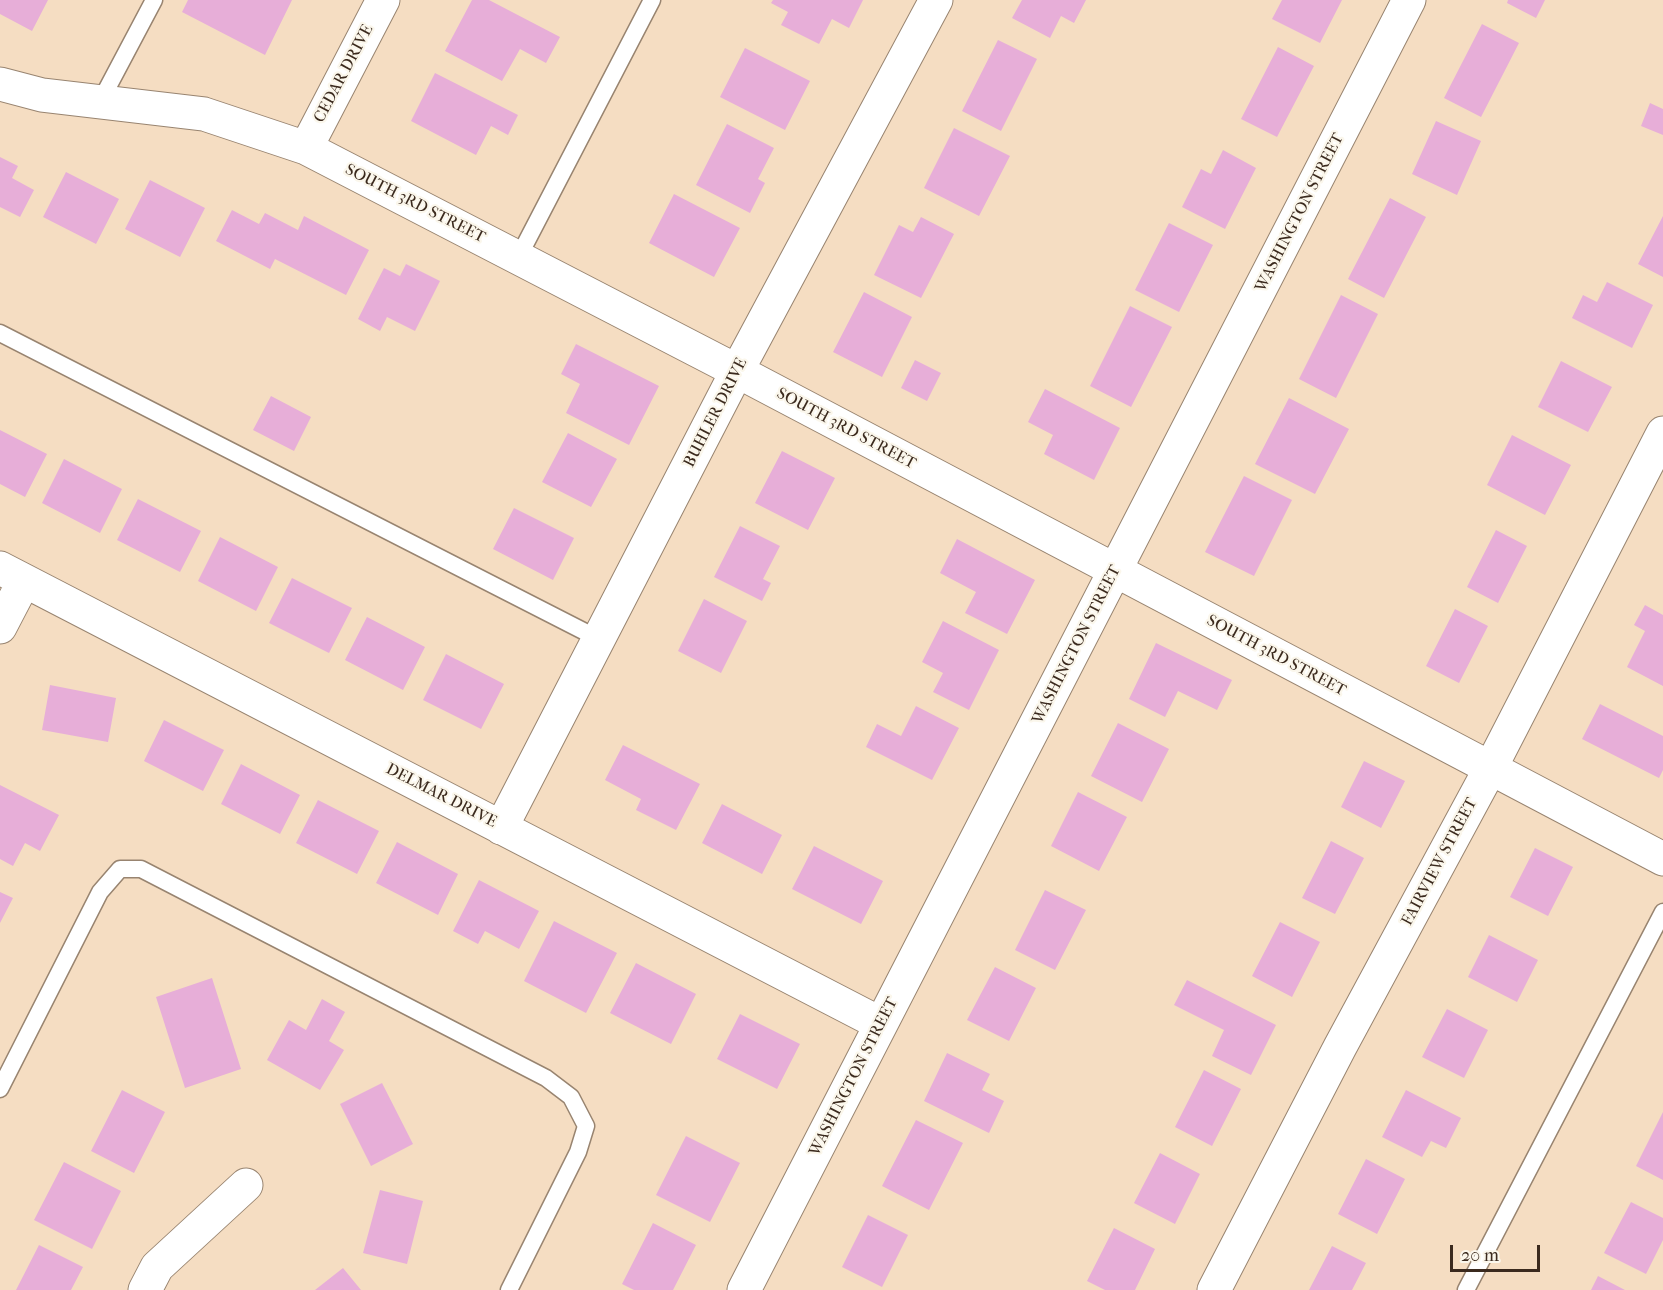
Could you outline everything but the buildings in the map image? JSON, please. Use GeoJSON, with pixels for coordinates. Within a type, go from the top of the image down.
{"type":"FeatureCollection","features":[{"type":"Feature","properties":{"kind":"street","name":"CEDAR DRIVE"},"geometry":{"type":"LineString","coordinates":[[306,148],[383,0]]}},
{"type":"Feature","properties":{"kind":"street","name":"BUHLER DRIVE"},"geometry":{"type":"LineString","coordinates":[[501,828],[737,371],[936,0]]}},
{"type":"Feature","properties":{"kind":"street","name":"WASHINGTON STREET"},"geometry":{"type":"LineString","coordinates":[[744,1290],[1409,0]]}},
{"type":"Feature","properties":{"kind":"street","name":"SOUTH 3RD STREET"},"geometry":{"type":"LineString","coordinates":[[0,84],[42,95],[204,114],[306,148],[737,371],[1663,859]]}},
{"type":"Feature","properties":{"kind":"street","name":"FAIRVIEW STREET"},"geometry":{"type":"LineString","coordinates":[[1214,1290],[1340,1047],[1490,769],[1663,433]]}},
{"type":"Feature","properties":{"kind":"street","name":"DELMAR DRIVE"},"geometry":{"type":"LineString","coordinates":[[12,575],[882,1024]]}},
{"type":"Feature","properties":{"kind":"street"},"geometry":{"type":"LineString","coordinates":[[0,627],[12,575]]}},
{"type":"Feature","properties":{"kind":"street"},"geometry":{"type":"LineString","coordinates":[[145,1290],[157,1267],[246,1185]]}},
{"type":"Feature","properties":{"kind":"lane"},"geometry":{"type":"LineString","coordinates":[[100,102],[154,0]]}},
{"type":"Feature","properties":{"kind":"lane"},"geometry":{"type":"LineString","coordinates":[[518,258],[652,0]]}},
{"type":"Feature","properties":{"kind":"lane"},"geometry":{"type":"LineString","coordinates":[[0,333],[599,639]]}},
{"type":"Feature","properties":{"kind":"lane"},"geometry":{"type":"LineString","coordinates":[[0,1089],[100,892],[120,869],[141,869],[546,1078],[571,1097],[586,1126],[578,1152],[509,1290]]}},
{"type":"Feature","properties":{"kind":"lane"},"geometry":{"type":"LineString","coordinates":[[1466,1290],[1663,912]]}}]}
